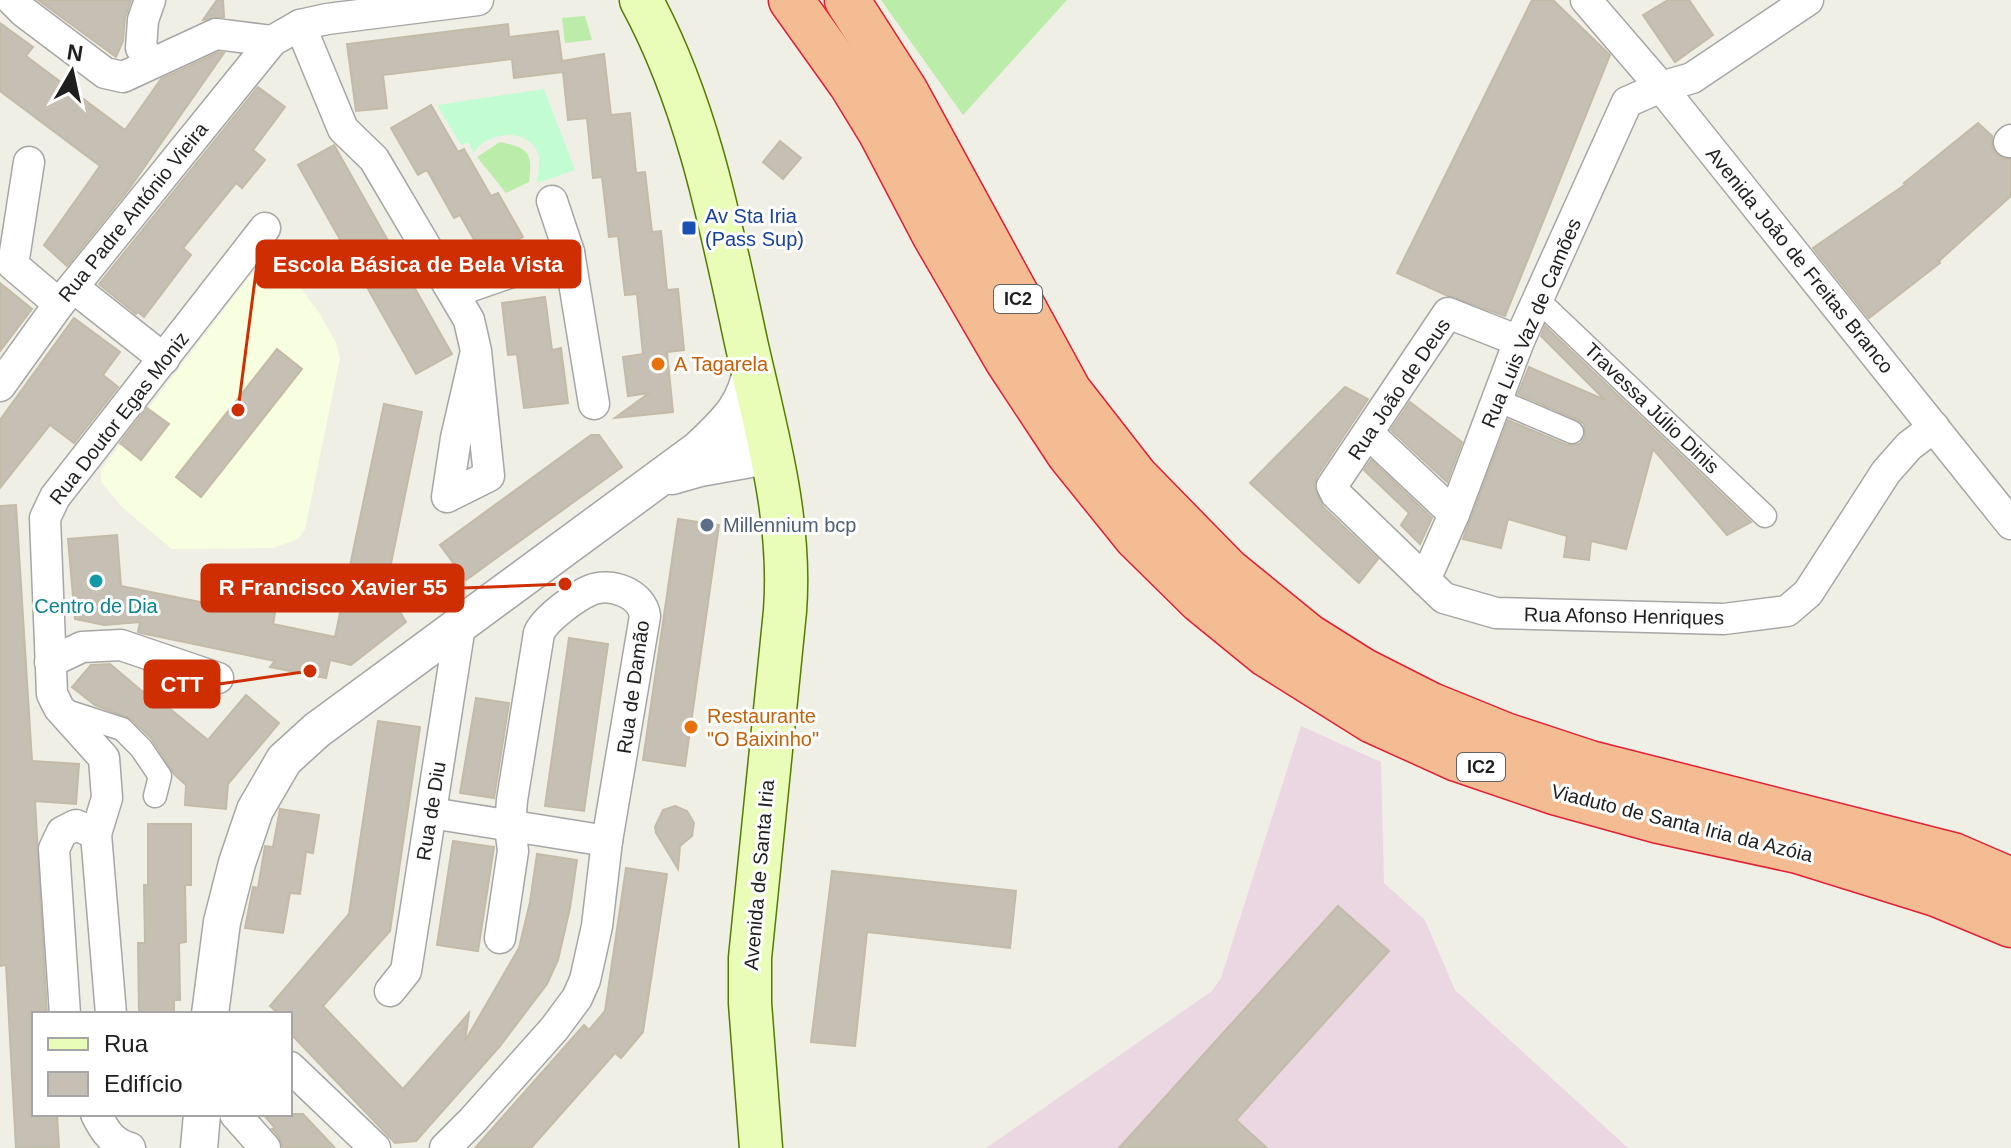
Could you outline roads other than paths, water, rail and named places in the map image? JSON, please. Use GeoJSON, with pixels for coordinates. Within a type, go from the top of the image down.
{"type":"FeatureCollection","features":[{"type":"Feature","properties":{"kind":"highway","name":"IC2"},"geometry":{"type":"LineString","coordinates":[[791,0],[851,84],[1007,360],[1069,454],[1136,537],[1214,586]]}},
{"type":"Feature","properties":{"kind":"highway","name":"IC2"},"geometry":{"type":"LineString","coordinates":[[847,0],[906,92],[1069,391],[1136,477],[1214,586]]}},
{"type":"Feature","properties":{"kind":"highway","name":"Viaduto de Santa Iria da Azóia"},"geometry":{"type":"LineString","coordinates":[[1214,586],[1308,636],[1362,670],[1431,705],[1505,735],[1590,763],[1953,855],[2011,880]]}},
{"type":"Feature","properties":{"kind":"highway","name":"Viaduto de Santa Iria da Azóia"},"geometry":{"type":"LineString","coordinates":[[1214,586],[1266,654],[1373,721],[1457,759],[1554,792],[1659,821],[1798,851],[1936,894],[2011,925]]}},
{"type":"Feature","properties":{"kind":"main road","name":"Avenida de Santa Iria"},"geometry":{"type":"LineString","coordinates":[[641,0],[667,53],[704,163],[784,518],[787,566],[785,611],[750,958],[750,1003],[761,1148]]}},
{"type":"Feature","properties":{"kind":"street"},"geometry":{"type":"LineString","coordinates":[[12,0],[105,73],[123,77],[216,34],[272,41],[300,25],[327,19],[478,0]]}},
{"type":"Feature","properties":{"kind":"street"},"geometry":{"type":"LineString","coordinates":[[150,0],[143,20],[141,48],[152,62]]}},
{"type":"Feature","properties":{"kind":"street","name":"Avenida João de Freitas Branco"},"geometry":{"type":"LineString","coordinates":[[1586,0],[1661,87],[2011,524]]}},
{"type":"Feature","properties":{"kind":"street","name":"Rua Luis Vaz de Camões"},"geometry":{"type":"LineString","coordinates":[[1425,580],[1454,514],[1519,341],[1627,102],[1692,78],[1808,0]]}},
{"type":"Feature","properties":{"kind":"street"},"geometry":{"type":"LineString","coordinates":[[300,25],[343,129],[374,159],[454,292],[469,320],[476,351]]}},
{"type":"Feature","properties":{"kind":"street","name":"Rua Padre António Vieira"},"geometry":{"type":"LineString","coordinates":[[0,386],[66,296],[272,41]]}},
{"type":"Feature","properties":{"kind":"street"},"geometry":{"type":"LineString","coordinates":[[29,162],[13,265],[164,359]]}},
{"type":"Feature","properties":{"kind":"street"},"geometry":{"type":"LineString","coordinates":[[552,201],[569,252],[594,404]]}},
{"type":"Feature","properties":{"kind":"street","name":"Rua Doutor Egas Moniz"},"geometry":{"type":"LineString","coordinates":[[111,1012],[86,830],[104,758],[59,708],[52,694],[45,518],[55,497],[265,228]]}},
{"type":"Feature","properties":{"kind":"street"},"geometry":{"type":"LineString","coordinates":[[454,292],[569,252]]}},
{"type":"Feature","properties":{"kind":"street","name":"Travessa Júlio Dinis"},"geometry":{"type":"LineString","coordinates":[[1538,300],[1765,516]]}},
{"type":"Feature","properties":{"kind":"street","name":"Rua João de Deus"},"geometry":{"type":"LineString","coordinates":[[1332,486],[1448,313],[1519,341]]}},
{"type":"Feature","properties":{"kind":"street"},"geometry":{"type":"LineString","coordinates":[[700,458],[736,413],[748,388],[752,366]]}},
{"type":"Feature","properties":{"kind":"street"},"geometry":{"type":"LineString","coordinates":[[1497,400],[1572,432]]}},
{"type":"Feature","properties":{"kind":"street","name":"Rua Afonso Henriques"},"geometry":{"type":"LineString","coordinates":[[1332,486],[1336,494],[1444,598],[1496,613],[1724,619],[1787,611],[1808,593],[1886,472],[1909,446],[1934,427]]}},
{"type":"Feature","properties":{"kind":"street"},"geometry":{"type":"LineString","coordinates":[[1369,434],[1454,514]]}},
{"type":"Feature","properties":{"kind":"street"},"geometry":{"type":"LineString","coordinates":[[210,1012],[222,922],[237,863],[255,810],[284,760],[317,730],[651,483],[740,438],[756,440],[770,447]]}},
{"type":"Feature","properties":{"kind":"street"},"geometry":{"type":"LineString","coordinates":[[700,458],[768,497],[784,518]]}},
{"type":"Feature","properties":{"kind":"street","name":"Rua de Damão"},"geometry":{"type":"LineString","coordinates":[[445,1148],[554,1029],[577,998],[585,980],[597,926],[607,841],[645,616],[642,603],[635,596],[601,588],[588,591],[543,624],[539,633],[510,826],[513,851],[500,938]]}},
{"type":"Feature","properties":{"kind":"street","name":"Rua de Diu"},"geometry":{"type":"LineString","coordinates":[[390,991],[406,971],[460,626]]}},
{"type":"Feature","properties":{"kind":"street"},"geometry":{"type":"LineString","coordinates":[[50,662],[82,647],[121,645],[218,678]]}},
{"type":"Feature","properties":{"kind":"street"},"geometry":{"type":"LineString","coordinates":[[59,708],[122,729],[141,748],[160,776],[155,796]]}},
{"type":"Feature","properties":{"kind":"street"},"geometry":{"type":"LineString","coordinates":[[431,813],[607,841]]}},
{"type":"Feature","properties":{"kind":"street","name":"Rua Doutor Egas Moniz"},"geometry":{"type":"LineString","coordinates":[[65,1012],[54,849],[62,832],[86,830]]}},
{"type":"Feature","properties":{"kind":"street"},"geometry":{"type":"LineString","coordinates":[[292,1069],[375,1148]]}},
{"type":"Feature","properties":{"kind":"street"},"geometry":{"type":"LineString","coordinates":[[97,1116],[104,1131],[120,1145],[130,1148]]}},
{"type":"Feature","properties":{"kind":"street"},"geometry":{"type":"LineString","coordinates":[[199,1148],[202,1116]]}},
{"type":"Feature","properties":{"kind":"street"},"geometry":{"type":"LineString","coordinates":[[237,1116],[265,1148]]}},
{"type":"Feature","properties":{"kind":"place","name":"Av Sta Iria (Pass Sup)"},"geometry":{"type":"Point","coordinates":[689,228]}},
{"type":"Feature","properties":{"kind":"place","name":"A Tagarela"},"geometry":{"type":"Point","coordinates":[658,364]}},
{"type":"Feature","properties":{"kind":"place","name":"Escola Básica de Bela Vista"},"geometry":{"type":"Point","coordinates":[238,410]}},
{"type":"Feature","properties":{"kind":"place","name":"Millennium bcp"},"geometry":{"type":"Point","coordinates":[707,525]}},
{"type":"Feature","properties":{"kind":"place","name":"Centro de Dia"},"geometry":{"type":"Point","coordinates":[96,581]}},
{"type":"Feature","properties":{"kind":"place","name":"R Francisco Xavier 55"},"geometry":{"type":"Point","coordinates":[565,584]}},
{"type":"Feature","properties":{"kind":"place","name":"CTT"},"geometry":{"type":"Point","coordinates":[310,671]}},
{"type":"Feature","properties":{"kind":"place","name":"Restaurante \"O Baixinho\""},"geometry":{"type":"Point","coordinates":[691,727]}}]}
